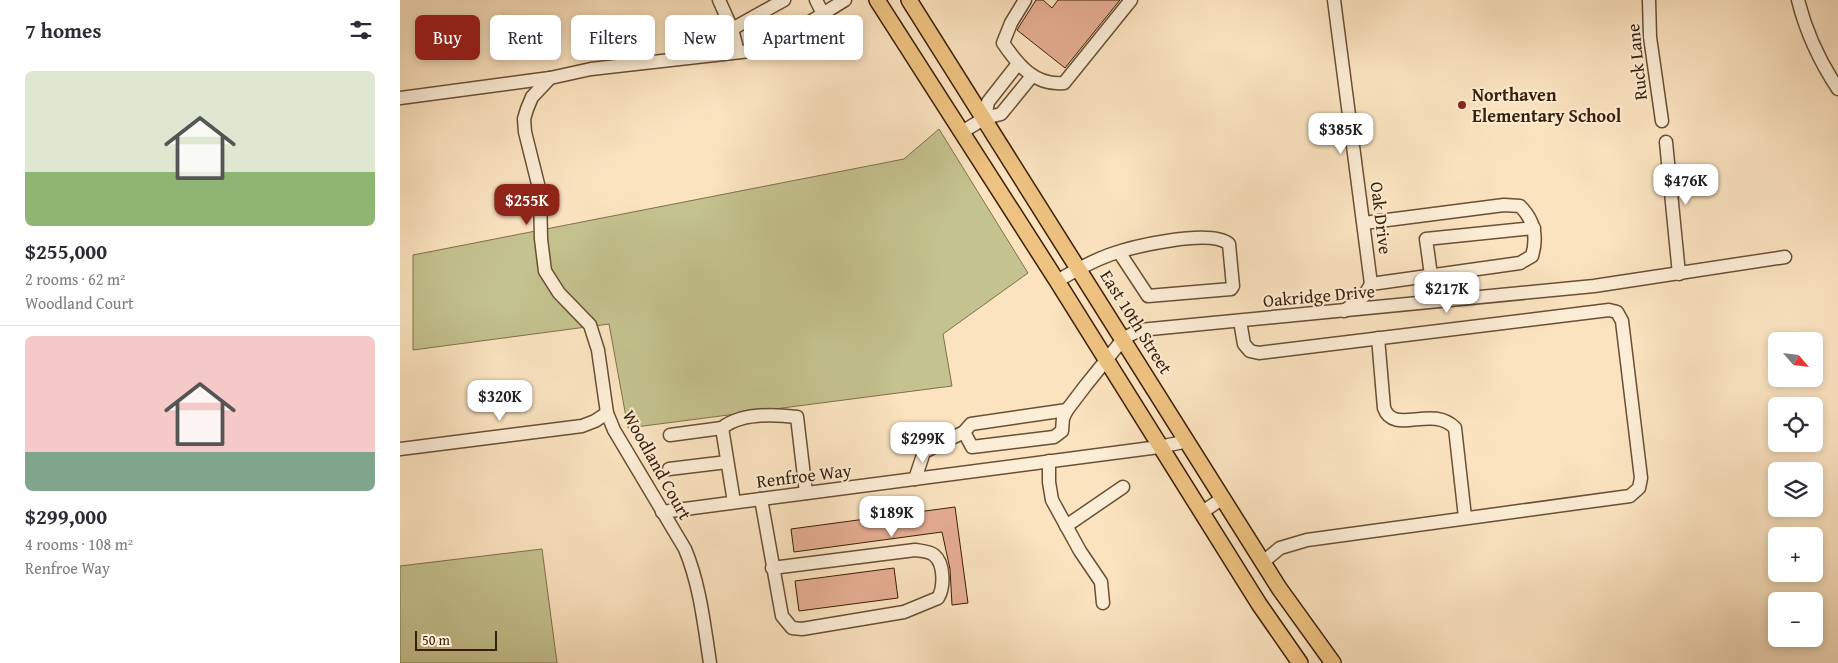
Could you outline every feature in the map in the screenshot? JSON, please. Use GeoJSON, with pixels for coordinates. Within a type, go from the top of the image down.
{"type":"FeatureCollection","features":[{"type":"Feature","properties":{"kind":"main road"},"geometry":{"type":"LineString","coordinates":[[877,0],[1057,281],[1159,447],[1259,604],[1300,663]]}},
{"type":"Feature","properties":{"kind":"main road","name":"East 10th Street"},"geometry":{"type":"LineString","coordinates":[[909,0],[1124,338],[1223,498],[1333,663]]}},
{"type":"Feature","properties":{"kind":"street"},"geometry":{"type":"LineString","coordinates":[[719,0],[726,15]]}},
{"type":"Feature","properties":{"kind":"street"},"geometry":{"type":"LineString","coordinates":[[734,28],[784,0]]}},
{"type":"Feature","properties":{"kind":"street"},"geometry":{"type":"LineString","coordinates":[[816,0],[823,14]]}},
{"type":"Feature","properties":{"kind":"street"},"geometry":{"type":"LineString","coordinates":[[400,98],[550,78],[591,69],[738,52],[767,46],[845,0]]}},
{"type":"Feature","properties":{"kind":"street"},"geometry":{"type":"LineString","coordinates":[[1025,0],[1011,23],[1003,43],[1018,65],[1032,76],[1053,84],[1064,83],[1132,0]]}},
{"type":"Feature","properties":{"kind":"street","name":"Oak Drive"},"geometry":{"type":"LineString","coordinates":[[1334,0],[1371,284]]}},
{"type":"Feature","properties":{"kind":"street","name":"Ruck Lane"},"geometry":{"type":"LineString","coordinates":[[1649,0],[1650,37],[1662,121]]}},
{"type":"Feature","properties":{"kind":"street"},"geometry":{"type":"LineString","coordinates":[[1798,0],[1808,32],[1828,74],[1838,89]]}},
{"type":"Feature","properties":{"kind":"street"},"geometry":{"type":"LineString","coordinates":[[734,37],[738,52]]}},
{"type":"Feature","properties":{"kind":"street"},"geometry":{"type":"LineString","coordinates":[[985,118],[988,102],[1018,65]]}},
{"type":"Feature","properties":{"kind":"street"},"geometry":{"type":"LineString","coordinates":[[962,132],[985,118],[1002,114],[1032,76]]}},
{"type":"Feature","properties":{"kind":"street","name":"Woodland Court"},"geometry":{"type":"LineString","coordinates":[[550,78],[532,97],[524,119],[540,192],[543,257],[551,282],[582,314],[592,331],[598,350],[607,413],[614,430],[685,549],[694,571],[710,663]]}},
{"type":"Feature","properties":{"kind":"street"},"geometry":{"type":"LineString","coordinates":[[1666,142],[1679,274]]}},
{"type":"Feature","properties":{"kind":"street"},"geometry":{"type":"LineString","coordinates":[[1344,311],[1364,296],[1371,284],[1520,263],[1532,256],[1535,246],[1534,228],[1529,216],[1520,206],[1504,205],[1364,223]]}},
{"type":"Feature","properties":{"kind":"street"},"geometry":{"type":"LineString","coordinates":[[1431,275],[1426,239],[1534,228]]}},
{"type":"Feature","properties":{"kind":"street"},"geometry":{"type":"LineString","coordinates":[[1057,281],[1079,267],[1119,252],[1179,239],[1217,237],[1229,244],[1233,286],[1231,289],[1148,296],[1119,252]]}},
{"type":"Feature","properties":{"kind":"street","name":"Oakridge Drive"},"geometry":{"type":"LineString","coordinates":[[1124,338],[1140,330],[1594,286],[1785,257]]}},
{"type":"Feature","properties":{"kind":"street"},"geometry":{"type":"LineString","coordinates":[[1240,321],[1244,344],[1250,352],[1259,353],[1609,310],[1617,312],[1622,321],[1641,478],[1640,488],[1630,496],[1307,540],[1280,548],[1264,562]]}},
{"type":"Feature","properties":{"kind":"street"},"geometry":{"type":"LineString","coordinates":[[964,432],[972,447],[1054,437],[1062,431],[1063,418],[1067,410],[1124,338]]}},
{"type":"Feature","properties":{"kind":"street"},"geometry":{"type":"LineString","coordinates":[[1378,338],[1384,408],[1387,416],[1395,421],[1439,417],[1448,420],[1455,428],[1465,517]]}},
{"type":"Feature","properties":{"kind":"street"},"geometry":{"type":"LineString","coordinates":[[915,479],[924,452],[964,432],[971,424],[1067,410]]}},
{"type":"Feature","properties":{"kind":"street"},"geometry":{"type":"LineString","coordinates":[[400,448],[582,426],[607,413]]}},
{"type":"Feature","properties":{"kind":"street"},"geometry":{"type":"LineString","coordinates":[[670,435],[722,428],[732,420],[777,414],[797,417],[806,493]]}},
{"type":"Feature","properties":{"kind":"street"},"geometry":{"type":"LineString","coordinates":[[722,428],[734,502]]}},
{"type":"Feature","properties":{"kind":"street","name":"Renfroe Way"},"geometry":{"type":"LineString","coordinates":[[662,512],[1159,447],[1188,441]]}},
{"type":"Feature","properties":{"kind":"street"},"geometry":{"type":"LineString","coordinates":[[1049,461],[1049,482],[1052,500],[1101,582],[1103,603]]}},
{"type":"Feature","properties":{"kind":"street"},"geometry":{"type":"LineString","coordinates":[[669,469],[727,462]]}},
{"type":"Feature","properties":{"kind":"street"},"geometry":{"type":"LineString","coordinates":[[1066,526],[1123,487]]}},
{"type":"Feature","properties":{"kind":"street"},"geometry":{"type":"LineString","coordinates":[[1201,513],[1223,498]]}},
{"type":"Feature","properties":{"kind":"street"},"geometry":{"type":"LineString","coordinates":[[761,499],[772,568],[782,616],[792,628],[802,629],[904,612],[938,598],[943,584],[939,560],[926,551],[914,550],[772,568]]}},
{"type":"Feature","properties":{"kind":"shaded area"},"geometry":{"type":"Polygon","coordinates":[[[939,129],[1028,273],[943,334],[952,386],[628,428],[609,324],[413,350],[413,255],[904,159],[939,129]]]}},
{"type":"Feature","properties":{"kind":"shaded area"},"geometry":{"type":"Polygon","coordinates":[[[542,549],[557,663],[400,663],[400,566],[542,549]]]}},
{"type":"Feature","properties":{"kind":"building"},"geometry":{"type":"Polygon","coordinates":[[[1036,0],[1043,0],[1052,8],[1058,0],[1120,0],[1065,68],[1017,30],[1036,0]]]}},
{"type":"Feature","properties":{"kind":"building"},"geometry":{"type":"Polygon","coordinates":[[[955,507],[968,603],[952,605],[950,569],[942,532],[794,552],[791,529],[955,507]]]}},
{"type":"Feature","properties":{"kind":"building"},"geometry":{"type":"Polygon","coordinates":[[[894,568],[898,598],[799,611],[795,581],[894,568]]]}},
{"type":"Feature","properties":{"kind":"place","name":"Northaven Elementary School"},"geometry":{"type":"Point","coordinates":[1462,105]}}]}
